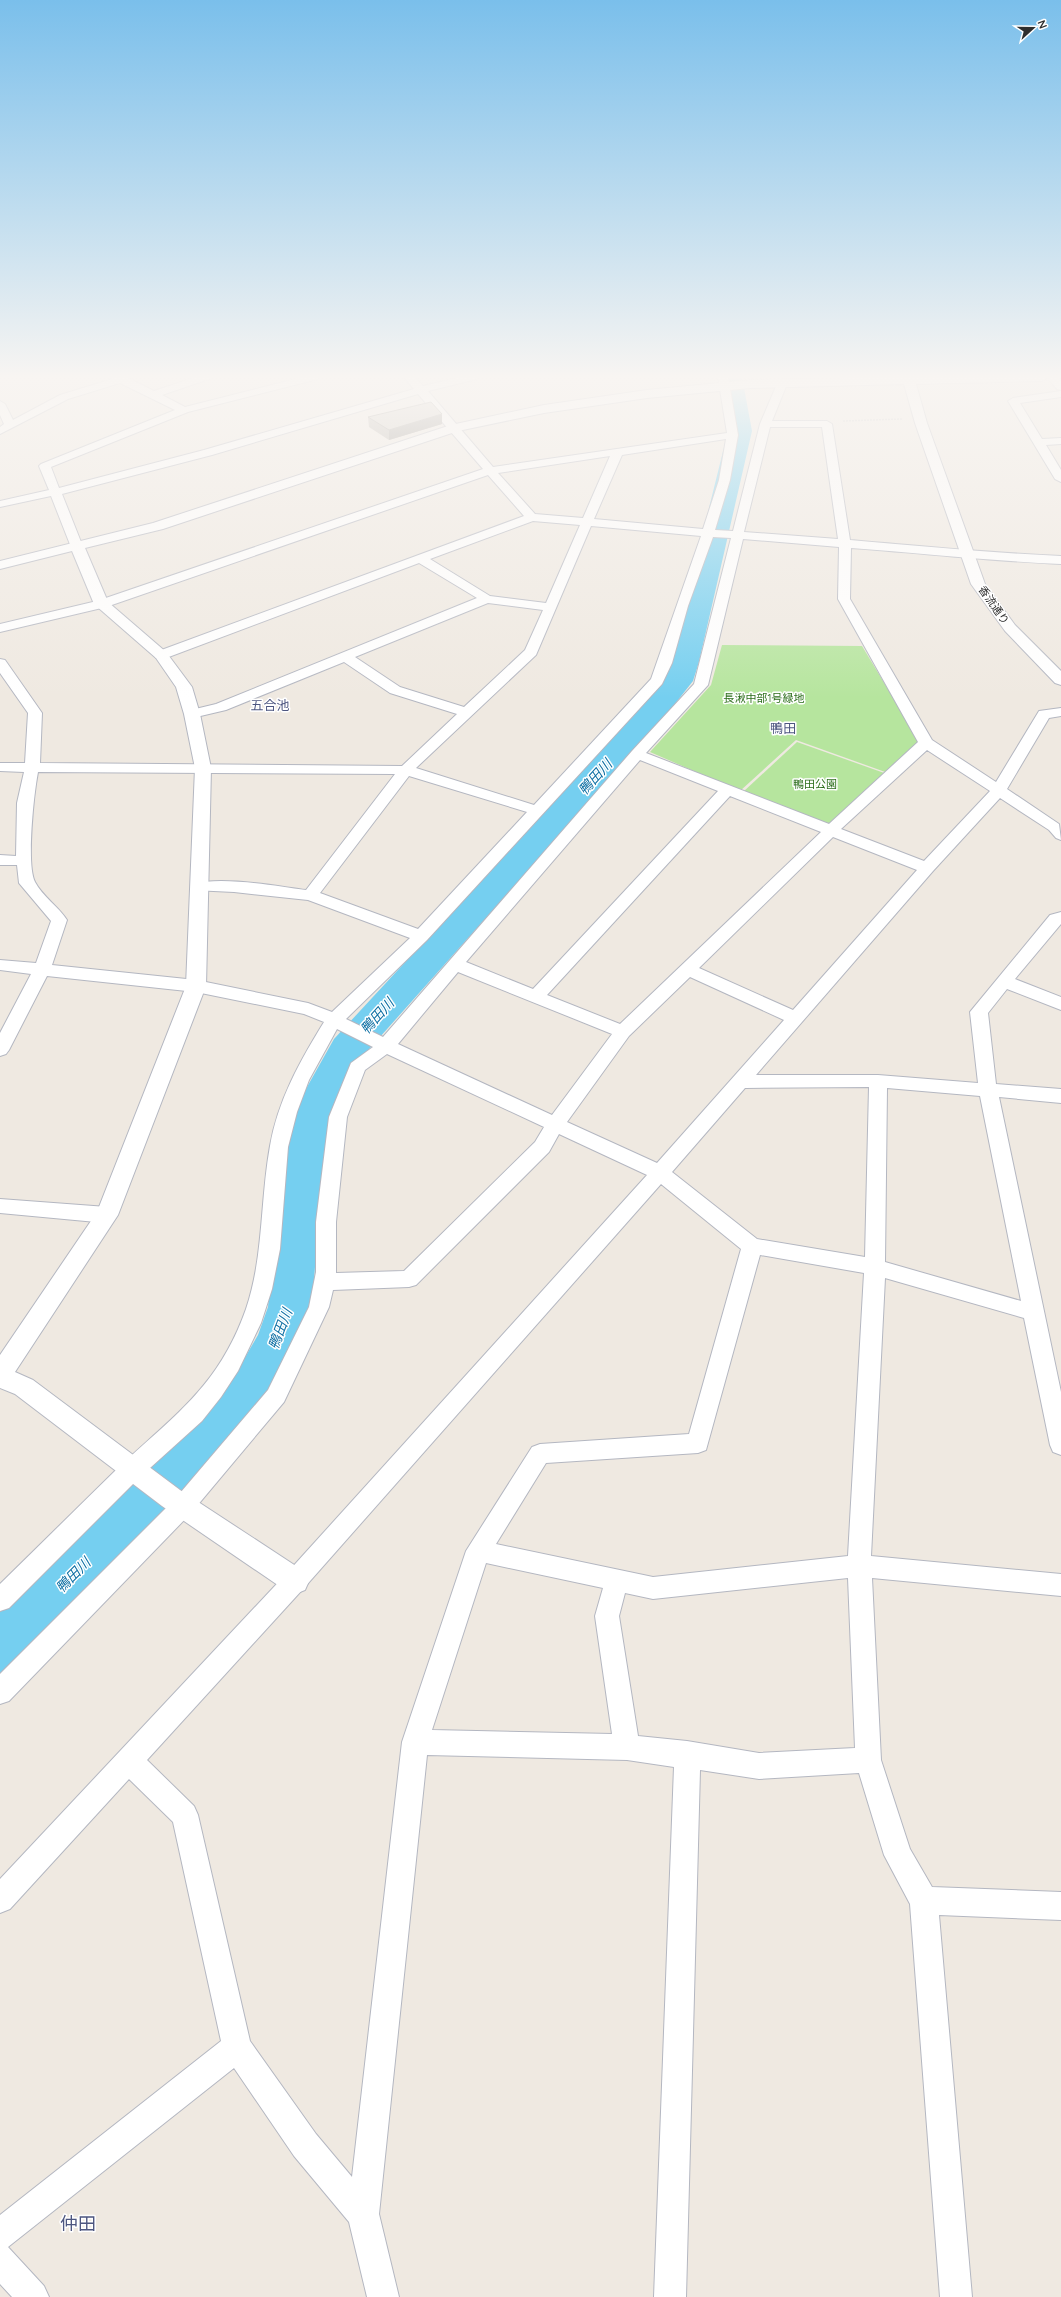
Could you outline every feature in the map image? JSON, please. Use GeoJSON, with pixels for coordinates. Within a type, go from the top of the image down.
{"type":"FeatureCollection","features":[{"type":"Feature","properties":{"kind":"street"},"geometry":{"type":"LineString","coordinates":[[52,484],[101,604],[161,655],[184,687],[192,714],[203,768],[196,986],[107,1215],[0,1376],[24,1387],[177,1502],[295,1581]]}},
{"type":"Feature","properties":{"kind":"street"},"geometry":{"type":"LineString","coordinates":[[0,504],[55,493],[88,484]]}},
{"type":"Feature","properties":{"kind":"street"},"geometry":{"type":"LineString","coordinates":[[0,565],[158,526],[285,484]]}},
{"type":"Feature","properties":{"kind":"street"},"geometry":{"type":"LineString","coordinates":[[0,628],[101,604],[451,484]]}},
{"type":"Feature","properties":{"kind":"street"},"geometry":{"type":"LineString","coordinates":[[501,484],[532,517]]}},
{"type":"Feature","properties":{"kind":"street"},"geometry":{"type":"LineString","coordinates":[[310,895],[406,770],[465,712],[531,652],[603,484]]}},
{"type":"Feature","properties":{"kind":"street"},"geometry":{"type":"LineString","coordinates":[[0,1600],[136,1472],[195,1413],[216,1387],[232,1361],[256,1311],[266,1280],[281,1140],[301,1075],[334,1020],[421,936],[657,681],[666,664],[673,634],[722,484]]}},
{"type":"Feature","properties":{"kind":"street"},"geometry":{"type":"LineString","coordinates":[[0,1692],[276,1396],[319,1307],[326,1272],[326,1222],[338,1117],[357,1067],[386,1046],[454,964],[637,754],[701,685],[750,484]]}},
{"type":"Feature","properties":{"kind":"street"},"geometry":{"type":"LineString","coordinates":[[836,484],[845,544],[844,599],[926,743],[1054,827],[1061,835]]}},
{"type":"Feature","properties":{"kind":"street","name":"香流通り"},"geometry":{"type":"LineString","coordinates":[[943,484],[978,584],[1010,628],[1061,680]]}},
{"type":"Feature","properties":{"kind":"street"},"geometry":{"type":"LineString","coordinates":[[161,655],[532,517],[738,536],[967,552],[989,557],[1061,560]]}},
{"type":"Feature","properties":{"kind":"street"},"geometry":{"type":"LineString","coordinates":[[421,559],[487,599],[550,607]]}},
{"type":"Feature","properties":{"kind":"street"},"geometry":{"type":"LineString","coordinates":[[192,714],[221,707],[487,599]]}},
{"type":"Feature","properties":{"kind":"street"},"geometry":{"type":"LineString","coordinates":[[346,657],[396,690],[465,712]]}},
{"type":"Feature","properties":{"kind":"street"},"geometry":{"type":"LineString","coordinates":[[0,1050],[42,969],[59,920],[27,883],[24,861],[25,803],[32,767],[35,713],[1,666]]}},
{"type":"Feature","properties":{"kind":"street"},"geometry":{"type":"LineString","coordinates":[[0,1899],[295,1581],[660,1173],[927,868],[999,790],[1044,714],[1061,712]]}},
{"type":"Feature","properties":{"kind":"street"},"geometry":{"type":"LineString","coordinates":[[324,1282],[409,1279],[542,1147],[556,1124],[623,1032],[831,830],[926,743]]}},
{"type":"Feature","properties":{"kind":"street"},"geometry":{"type":"LineString","coordinates":[[637,754],[927,868]]}},
{"type":"Feature","properties":{"kind":"street"},"geometry":{"type":"LineString","coordinates":[[0,767],[406,770],[538,811]]}},
{"type":"Feature","properties":{"kind":"street"},"geometry":{"type":"LineString","coordinates":[[536,996],[728,789]]}},
{"type":"Feature","properties":{"kind":"street"},"geometry":{"type":"LineString","coordinates":[[0,860],[24,861]]}},
{"type":"Feature","properties":{"kind":"street"},"geometry":{"type":"LineString","coordinates":[[199,887],[234,887],[310,895],[421,936]]}},
{"type":"Feature","properties":{"kind":"street"},"geometry":{"type":"LineString","coordinates":[[1061,917],[1056,918],[1006,982],[979,1012],[988,1090],[1061,1445]]}},
{"type":"Feature","properties":{"kind":"street"},"geometry":{"type":"LineString","coordinates":[[454,964],[623,1032]]}},
{"type":"Feature","properties":{"kind":"street"},"geometry":{"type":"LineString","coordinates":[[0,965],[196,986],[308,1009],[660,1173],[752,1246],[875,1267],[1035,1313]]}},
{"type":"Feature","properties":{"kind":"street"},"geometry":{"type":"LineString","coordinates":[[688,969],[796,1018]]}},
{"type":"Feature","properties":{"kind":"street"},"geometry":{"type":"LineString","coordinates":[[1006,982],[1061,1004]]}},
{"type":"Feature","properties":{"kind":"street"},"geometry":{"type":"LineString","coordinates":[[739,1082],[878,1081],[1061,1096]]}},
{"type":"Feature","properties":{"kind":"street"},"geometry":{"type":"LineString","coordinates":[[878,1081],[875,1267],[860,1566],[868,1760],[898,1855],[924,1901],[956,2297]]}},
{"type":"Feature","properties":{"kind":"street"},"geometry":{"type":"LineString","coordinates":[[0,1206],[107,1215]]}},
{"type":"Feature","properties":{"kind":"street"},"geometry":{"type":"LineString","coordinates":[[383,2297],[363,2214],[415,1742],[478,1551],[540,1454],[698,1443],[752,1246]]}},
{"type":"Feature","properties":{"kind":"street"},"geometry":{"type":"LineString","coordinates":[[478,1551],[653,1588],[860,1566],[1061,1585]]}},
{"type":"Feature","properties":{"kind":"street"},"geometry":{"type":"LineString","coordinates":[[617,1580],[607,1616],[627,1747]]}},
{"type":"Feature","properties":{"kind":"street"},"geometry":{"type":"LineString","coordinates":[[415,1742],[627,1747],[687,1754],[759,1766],[868,1760]]}},
{"type":"Feature","properties":{"kind":"street"},"geometry":{"type":"LineString","coordinates":[[670,2297],[687,1754]]}},
{"type":"Feature","properties":{"kind":"street"},"geometry":{"type":"LineString","coordinates":[[129,1761],[185,1815],[237,2047],[305,2145],[363,2214]]}},
{"type":"Feature","properties":{"kind":"street"},"geometry":{"type":"LineString","coordinates":[[924,1901],[1061,1906]]}},
{"type":"Feature","properties":{"kind":"street"},"geometry":{"type":"LineString","coordinates":[[0,2235],[237,2047]]}},
{"type":"Feature","properties":{"kind":"street"},"geometry":{"type":"LineString","coordinates":[[0,2260],[33,2297]]}},
{"type":"Feature","properties":{"kind":"green space","name":"長湫中部1号緑地"},"geometry":{"type":"Polygon","coordinates":[[[722,645],[862,646],[921,744],[888,773],[796,740],[740,791],[650,752],[711,685],[722,645]]]}},
{"type":"Feature","properties":{"kind":"green space","name":"鴨田公園"},"geometry":{"type":"Polygon","coordinates":[[[797,742],[887,774],[830,825],[743,792],[797,742]]]}},
{"type":"Feature","properties":{"kind":"waterway","name":"鴨田川"},"geometry":{"type":"LineString","coordinates":[[0,1648],[181,1468],[260,1373],[279,1340],[290,1307],[300,1187],[318,1103],[348,1048],[648,718],[678,681],[685,662],[727,484]]}},
{"type":"Feature","properties":{"kind":"district","name":"五合池"},"geometry":{"type":"Point","coordinates":[270,705]}},
{"type":"Feature","properties":{"kind":"district","name":"鴨田"},"geometry":{"type":"Point","coordinates":[783,728]}},
{"type":"Feature","properties":{"kind":"district","name":"仲田"},"geometry":{"type":"Point","coordinates":[78,2223]}}]}
